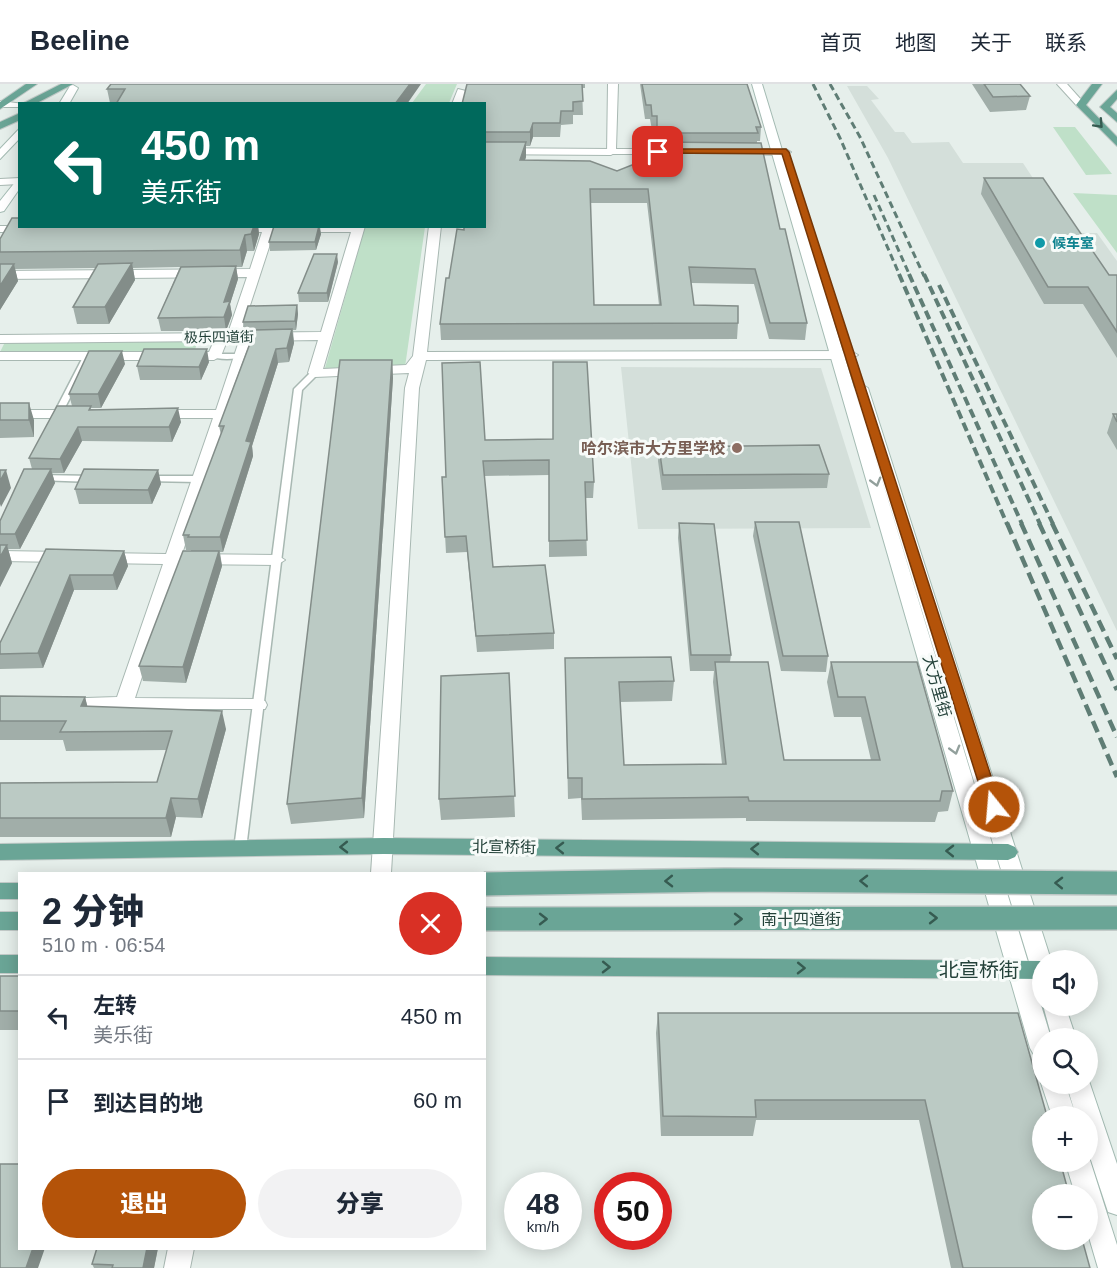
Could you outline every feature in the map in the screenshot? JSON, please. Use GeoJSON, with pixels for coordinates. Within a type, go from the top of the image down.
{"type":"FeatureCollection","features":[{"type":"Feature","properties":{"kind":"main road"},"geometry":{"type":"LineString","coordinates":[[1,105],[32,84]]}},
{"type":"Feature","properties":{"kind":"main road"},"geometry":{"type":"LineString","coordinates":[[45,100],[57,84]]}},
{"type":"Feature","properties":{"kind":"main road"},"geometry":{"type":"LineString","coordinates":[[1085,101],[1089,84]]}},
{"type":"Feature","properties":{"kind":"main road"},"geometry":{"type":"LineString","coordinates":[[1085,101],[1097,84]]}},
{"type":"Feature","properties":{"kind":"main road"},"geometry":{"type":"LineString","coordinates":[[45,100],[75,85]]}},
{"type":"Feature","properties":{"kind":"main road"},"geometry":{"type":"LineString","coordinates":[[1116,116],[1105,107],[1117,93]]}},
{"type":"Feature","properties":{"kind":"main road"},"geometry":{"type":"LineString","coordinates":[[1085,101],[1117,143]]}},
{"type":"Feature","properties":{"kind":"main road"},"geometry":{"type":"LineString","coordinates":[[0,115],[18,106]]}},
{"type":"Feature","properties":{"kind":"main road"},"geometry":{"type":"LineString","coordinates":[[0,126],[18,117]]}},
{"type":"Feature","properties":{"kind":"main road","name":"北宣桥街"},"geometry":{"type":"LineString","coordinates":[[0,852],[384,846],[1008,852]]}},
{"type":"Feature","properties":{"kind":"main road"},"geometry":{"type":"LineString","coordinates":[[486,884],[725,880],[1117,883]]}},
{"type":"Feature","properties":{"kind":"main road"},"geometry":{"type":"LineString","coordinates":[[0,891],[18,891]]}},
{"type":"Feature","properties":{"kind":"main road","name":"南十四道街"},"geometry":{"type":"LineString","coordinates":[[486,919],[1117,918]]}},
{"type":"Feature","properties":{"kind":"main road"},"geometry":{"type":"LineString","coordinates":[[0,921],[18,921]]}},
{"type":"Feature","properties":{"kind":"main road"},"geometry":{"type":"LineString","coordinates":[[0,964],[18,964]]}},
{"type":"Feature","properties":{"kind":"main road","name":"北宣桥街"},"geometry":{"type":"LineString","coordinates":[[486,966],[1032,969]]}},
{"type":"Feature","properties":{"kind":"street"},"geometry":{"type":"LineString","coordinates":[[611,152],[613,84]]}},
{"type":"Feature","properties":{"kind":"street","name":"大方里街"},"geometry":{"type":"LineString","coordinates":[[757,84],[782,152]]}},
{"type":"Feature","properties":{"kind":"street","name":"大方里街"},"geometry":{"type":"LineString","coordinates":[[763,84],[845,355],[1008,852],[1036,950]]}},
{"type":"Feature","properties":{"kind":"street"},"geometry":{"type":"LineString","coordinates":[[1062,84],[1085,101]]}},
{"type":"Feature","properties":{"kind":"street"},"geometry":{"type":"LineString","coordinates":[[65,102],[75,85]]}},
{"type":"Feature","properties":{"kind":"street"},"geometry":{"type":"LineString","coordinates":[[458,102],[461,91]]}},
{"type":"Feature","properties":{"kind":"street"},"geometry":{"type":"LineString","coordinates":[[1,105],[18,105]]}},
{"type":"Feature","properties":{"kind":"street"},"geometry":{"type":"LineString","coordinates":[[0,156],[18,134]]}},
{"type":"Feature","properties":{"kind":"street"},"geometry":{"type":"LineString","coordinates":[[486,151],[694,152]]}},
{"type":"Feature","properties":{"kind":"street"},"geometry":{"type":"LineString","coordinates":[[730,152],[782,152]]}},
{"type":"Feature","properties":{"kind":"street"},"geometry":{"type":"LineString","coordinates":[[0,182],[18,181]]}},
{"type":"Feature","properties":{"kind":"street"},"geometry":{"type":"LineString","coordinates":[[0,209],[18,182]]}},
{"type":"Feature","properties":{"kind":"street"},"geometry":{"type":"LineString","coordinates":[[0,356],[214,356],[234,337],[270,228]]}},
{"type":"Feature","properties":{"kind":"street"},"geometry":{"type":"LineString","coordinates":[[223,229],[359,228],[315,373],[410,369],[420,356]]}},
{"type":"Feature","properties":{"kind":"street"},"geometry":{"type":"LineString","coordinates":[[381,872],[412,388],[420,356],[435,228]]}},
{"type":"Feature","properties":{"kind":"street"},"geometry":{"type":"LineString","coordinates":[[0,229],[47,229]]}},
{"type":"Feature","properties":{"kind":"street"},"geometry":{"type":"LineString","coordinates":[[0,275],[255,273]]}},
{"type":"Feature","properties":{"kind":"street","name":"极乐四道街"},"geometry":{"type":"LineString","coordinates":[[0,339],[325,336]]}},
{"type":"Feature","properties":{"kind":"street"},"geometry":{"type":"LineString","coordinates":[[124,704],[240,356],[234,337]]}},
{"type":"Feature","properties":{"kind":"street"},"geometry":{"type":"LineString","coordinates":[[420,356],[845,355]]}},
{"type":"Feature","properties":{"kind":"street","name":"大方里街"},"geometry":{"type":"LineString","coordinates":[[845,355],[1036,1028]]}},
{"type":"Feature","properties":{"kind":"street"},"geometry":{"type":"LineString","coordinates":[[0,414],[54,420],[92,414]]}},
{"type":"Feature","properties":{"kind":"street"},"geometry":{"type":"LineString","coordinates":[[139,414],[220,414]]}},
{"type":"Feature","properties":{"kind":"street"},"geometry":{"type":"LineString","coordinates":[[0,556],[277,560]]}},
{"type":"Feature","properties":{"kind":"street"},"geometry":{"type":"LineString","coordinates":[[33,577],[43,557]]}},
{"type":"Feature","properties":{"kind":"street"},"geometry":{"type":"LineString","coordinates":[[45,703],[258,705]]}},
{"type":"Feature","properties":{"kind":"street"},"geometry":{"type":"LineString","coordinates":[[1082,1094],[1117,1203]]}},
{"type":"Feature","properties":{"kind":"street"},"geometry":{"type":"LineString","coordinates":[[1081,1172],[1111,1268]]}},
{"type":"Feature","properties":{"kind":"street"},"geometry":{"type":"LineString","coordinates":[[177,1268],[181,1250]]}},
{"type":"Feature","properties":{"kind":"lane"},"geometry":{"type":"LineString","coordinates":[[54,420],[88,356]]}},
{"type":"Feature","properties":{"kind":"lane"},"geometry":{"type":"LineString","coordinates":[[214,356],[240,356]]}},
{"type":"Feature","properties":{"kind":"lane"},"geometry":{"type":"LineString","coordinates":[[240,849],[298,389],[315,373]]}},
{"type":"Feature","properties":{"kind":"lane"},"geometry":{"type":"LineString","coordinates":[[35,478],[105,479]]}},
{"type":"Feature","properties":{"kind":"lane"},"geometry":{"type":"LineString","coordinates":[[140,479],[198,479]]}},
{"type":"Feature","properties":{"kind":"shaded area"},"geometry":{"type":"Polygon","coordinates":[[[847,86],[867,86],[879,99],[871,100],[895,132],[904,132],[912,143],[949,142],[963,163],[1023,163],[1069,233],[1097,233],[1117,261],[1117,631],[888,158],[847,86]]]}},
{"type":"Feature","properties":{"kind":"shaded area","name":"哈尔滨市大方里学校"},"geometry":{"type":"Polygon","coordinates":[[[621,367],[821,368],[871,528],[638,529],[621,367]]]}},
{"type":"Feature","properties":{"kind":"green space"},"geometry":{"type":"Polygon","coordinates":[[[426,84],[457,84],[449,102],[413,102],[426,84]]]}},
{"type":"Feature","properties":{"kind":"green space"},"geometry":{"type":"Polygon","coordinates":[[[1053,127],[1075,127],[1112,174],[1086,175],[1053,127]]]}},
{"type":"Feature","properties":{"kind":"green space"},"geometry":{"type":"Polygon","coordinates":[[[1073,193],[1117,195],[1117,253],[1073,193]]]}},
{"type":"Feature","properties":{"kind":"green space"},"geometry":{"type":"Polygon","coordinates":[[[365,228],[425,228],[405,367],[325,368],[365,228]]]}},
{"type":"Feature","properties":{"kind":"green space"},"geometry":{"type":"Polygon","coordinates":[[[6,340],[197,341],[195,351],[0,352],[6,340]]]}},
{"type":"Feature","properties":{"kind":"building"},"geometry":{"type":"Polygon","coordinates":[[[111,84],[410,84],[396,102],[117,102],[125,89],[107,89],[111,84]]]}},
{"type":"Feature","properties":{"kind":"building"},"geometry":{"type":"Polygon","coordinates":[[[467,84],[582,84],[583,101],[573,102],[573,111],[561,111],[560,123],[533,123],[530,132],[486,132],[486,102],[462,102],[467,84]]]}},
{"type":"Feature","properties":{"kind":"building"},"geometry":{"type":"Polygon","coordinates":[[[642,84],[747,84],[761,127],[756,127],[758,133],[657,133],[657,116],[652,116],[651,105],[646,105],[642,84]]]}},
{"type":"Feature","properties":{"kind":"building"},"geometry":{"type":"Polygon","coordinates":[[[984,84],[1020,84],[1030,96],[993,97],[984,84]]]}},
{"type":"Feature","properties":{"kind":"building"},"geometry":{"type":"Polygon","coordinates":[[[486,142],[526,142],[520,160],[590,161],[617,171],[642,161],[658,161],[657,142],[761,143],[780,229],[785,229],[807,323],[770,323],[755,269],[689,267],[694,305],[738,306],[738,323],[440,324],[446,278],[449,278],[457,229],[464,230],[464,228],[486,228],[486,142]],[[590,189],[594,305],[661,305],[648,189],[590,189]]]}},
{"type":"Feature","properties":{"kind":"building","name":"候车室"},"geometry":{"type":"Polygon","coordinates":[[[984,178],[1043,178],[1109,275],[1117,275],[1117,332],[1088,287],[1048,287],[984,178]]]}},
{"type":"Feature","properties":{"kind":"building"},"geometry":{"type":"Polygon","coordinates":[[[12,218],[18,218],[18,228],[253,228],[251,234],[245,235],[240,250],[0,252],[0,239],[12,218]]]}},
{"type":"Feature","properties":{"kind":"building"},"geometry":{"type":"Polygon","coordinates":[[[273,228],[318,228],[315,242],[269,242],[273,228]]]}},
{"type":"Feature","properties":{"kind":"building"},"geometry":{"type":"Polygon","coordinates":[[[314,254],[337,254],[327,293],[298,293],[314,254]]]}},
{"type":"Feature","properties":{"kind":"building"},"geometry":{"type":"Polygon","coordinates":[[[132,263],[105,307],[73,307],[98,264],[132,263]]]}},
{"type":"Feature","properties":{"kind":"building"},"geometry":{"type":"Polygon","coordinates":[[[0,264],[14,264],[0,286],[0,264]]]}},
{"type":"Feature","properties":{"kind":"building"},"geometry":{"type":"Polygon","coordinates":[[[236,266],[224,302],[230,301],[224,317],[158,318],[181,267],[236,266]]]}},
{"type":"Feature","properties":{"kind":"building"},"geometry":{"type":"Polygon","coordinates":[[[297,305],[295,321],[243,322],[248,306],[297,305]]]}},
{"type":"Feature","properties":{"kind":"building"},"geometry":{"type":"Polygon","coordinates":[[[292,329],[287,348],[276,349],[246,441],[251,442],[220,537],[183,535],[224,426],[219,426],[255,330],[292,329]]]}},
{"type":"Feature","properties":{"kind":"building"},"geometry":{"type":"Polygon","coordinates":[[[144,349],[207,349],[199,367],[137,366],[144,349]]]}},
{"type":"Feature","properties":{"kind":"building"},"geometry":{"type":"Polygon","coordinates":[[[89,351],[122,351],[98,394],[69,394],[89,351]]]}},
{"type":"Feature","properties":{"kind":"building"},"geometry":{"type":"Polygon","coordinates":[[[340,360],[392,360],[362,798],[287,804],[340,360]]]}},
{"type":"Feature","properties":{"kind":"building"},"geometry":{"type":"Polygon","coordinates":[[[480,362],[485,440],[553,439],[553,362],[587,362],[594,482],[585,482],[587,540],[549,541],[549,460],[483,461],[493,567],[545,565],[554,633],[476,636],[466,536],[445,537],[442,477],[446,477],[442,363],[480,362]]]}},
{"type":"Feature","properties":{"kind":"building"},"geometry":{"type":"Polygon","coordinates":[[[0,403],[29,403],[29,420],[0,420],[0,403]]]}},
{"type":"Feature","properties":{"kind":"building"},"geometry":{"type":"Polygon","coordinates":[[[57,406],[91,406],[89,410],[178,408],[169,427],[78,427],[60,459],[29,458],[57,406]]]}},
{"type":"Feature","properties":{"kind":"building"},"geometry":{"type":"Polygon","coordinates":[[[819,445],[829,474],[663,475],[659,447],[819,445]]]}},
{"type":"Feature","properties":{"kind":"building"},"geometry":{"type":"Polygon","coordinates":[[[24,469],[51,469],[15,534],[0,534],[0,521],[24,469]]]}},
{"type":"Feature","properties":{"kind":"building"},"geometry":{"type":"Polygon","coordinates":[[[84,469],[158,470],[148,490],[75,489],[84,469]]]}},
{"type":"Feature","properties":{"kind":"building"},"geometry":{"type":"Polygon","coordinates":[[[0,470],[6,470],[0,481],[0,470]]]}},
{"type":"Feature","properties":{"kind":"building"},"geometry":{"type":"Polygon","coordinates":[[[755,522],[799,522],[828,656],[783,656],[755,522]]]}},
{"type":"Feature","properties":{"kind":"building"},"geometry":{"type":"Polygon","coordinates":[[[679,523],[714,524],[731,655],[691,655],[679,523]]]}},
{"type":"Feature","properties":{"kind":"building"},"geometry":{"type":"Polygon","coordinates":[[[0,545],[7,545],[0,557],[0,545]]]}},
{"type":"Feature","properties":{"kind":"building"},"geometry":{"type":"Polygon","coordinates":[[[46,549],[124,551],[113,575],[70,575],[38,653],[0,654],[0,643],[46,549]]]}},
{"type":"Feature","properties":{"kind":"building"},"geometry":{"type":"Polygon","coordinates":[[[183,551],[219,551],[183,667],[139,666],[183,551]]]}},
{"type":"Feature","properties":{"kind":"building"},"geometry":{"type":"Polygon","coordinates":[[[671,657],[674,681],[619,682],[624,765],[726,764],[715,662],[768,662],[784,760],[880,760],[865,697],[838,697],[831,662],[917,662],[953,791],[942,791],[940,801],[749,801],[748,797],[582,799],[582,778],[568,778],[565,658],[671,657]]]}},
{"type":"Feature","properties":{"kind":"building"},"geometry":{"type":"Polygon","coordinates":[[[509,673],[515,796],[439,799],[441,676],[509,673]]]}},
{"type":"Feature","properties":{"kind":"building"},"geometry":{"type":"Polygon","coordinates":[[[0,696],[85,697],[81,706],[222,711],[198,799],[171,798],[166,818],[0,818],[0,783],[157,782],[172,731],[60,732],[66,721],[0,721],[0,696]]]}},
{"type":"Feature","properties":{"kind":"building"},"geometry":{"type":"Polygon","coordinates":[[[0,976],[18,976],[18,1011],[0,1011],[0,976]]]}},
{"type":"Feature","properties":{"kind":"building"},"geometry":{"type":"Polygon","coordinates":[[[658,1013],[1018,1013],[1032,1063],[1032,1094],[1041,1094],[1044,1106],[1032,1106],[1032,1172],[1063,1172],[1066,1184],[1032,1184],[1032,1250],[1085,1250],[1090,1268],[963,1268],[925,1100],[755,1100],[756,1117],[663,1116],[658,1013]]]}},
{"type":"Feature","properties":{"kind":"building"},"geometry":{"type":"Polygon","coordinates":[[[0,1164],[18,1164],[18,1250],[32,1250],[26,1268],[0,1268],[0,1164]]]}},
{"type":"Feature","properties":{"kind":"building"},"geometry":{"type":"Polygon","coordinates":[[[96,1250],[147,1250],[143,1268],[112,1268],[113,1265],[92,1264],[96,1250]]]}},
{"type":"Feature","properties":{"kind":"railway"},"geometry":{"type":"LineString","coordinates":[[813,84],[840,138],[900,276]]}},
{"type":"Feature","properties":{"kind":"railway"},"geometry":{"type":"LineString","coordinates":[[830,84],[860,137],[924,276]]}},
{"type":"Feature","properties":{"kind":"railway"},"geometry":{"type":"LineString","coordinates":[[874,195],[910,276]]}},
{"type":"Feature","properties":{"kind":"railway"},"geometry":{"type":"LineString","coordinates":[[899,274],[1007,524]]}},
{"type":"Feature","properties":{"kind":"railway"},"geometry":{"type":"LineString","coordinates":[[909,274],[1022,524]]}},
{"type":"Feature","properties":{"kind":"railway"},"geometry":{"type":"LineString","coordinates":[[924,274],[1040,524]]}},
{"type":"Feature","properties":{"kind":"railway"},"geometry":{"type":"LineString","coordinates":[[939,285],[1053,524]]}},
{"type":"Feature","properties":{"kind":"railway"},"geometry":{"type":"LineString","coordinates":[[1007,523],[1117,777]]}},
{"type":"Feature","properties":{"kind":"railway"},"geometry":{"type":"LineString","coordinates":[[1021,523],[1117,737]]}},
{"type":"Feature","properties":{"kind":"railway"},"geometry":{"type":"LineString","coordinates":[[1039,523],[1117,690]]}},
{"type":"Feature","properties":{"kind":"railway"},"geometry":{"type":"LineString","coordinates":[[1052,523],[1117,659]]}},
{"type":"Feature","properties":{"kind":"place","name":"候车室"},"geometry":{"type":"Point","coordinates":[1040,243]}},
{"type":"Feature","properties":{"kind":"place","name":"哈尔滨市大方里学校"},"geometry":{"type":"Point","coordinates":[737,448]}},
{"type":"Feature","properties":{"kind":"route"},"geometry":{"type":"LineString","coordinates":[[658,152],[786,152],[994,807]]}}]}
